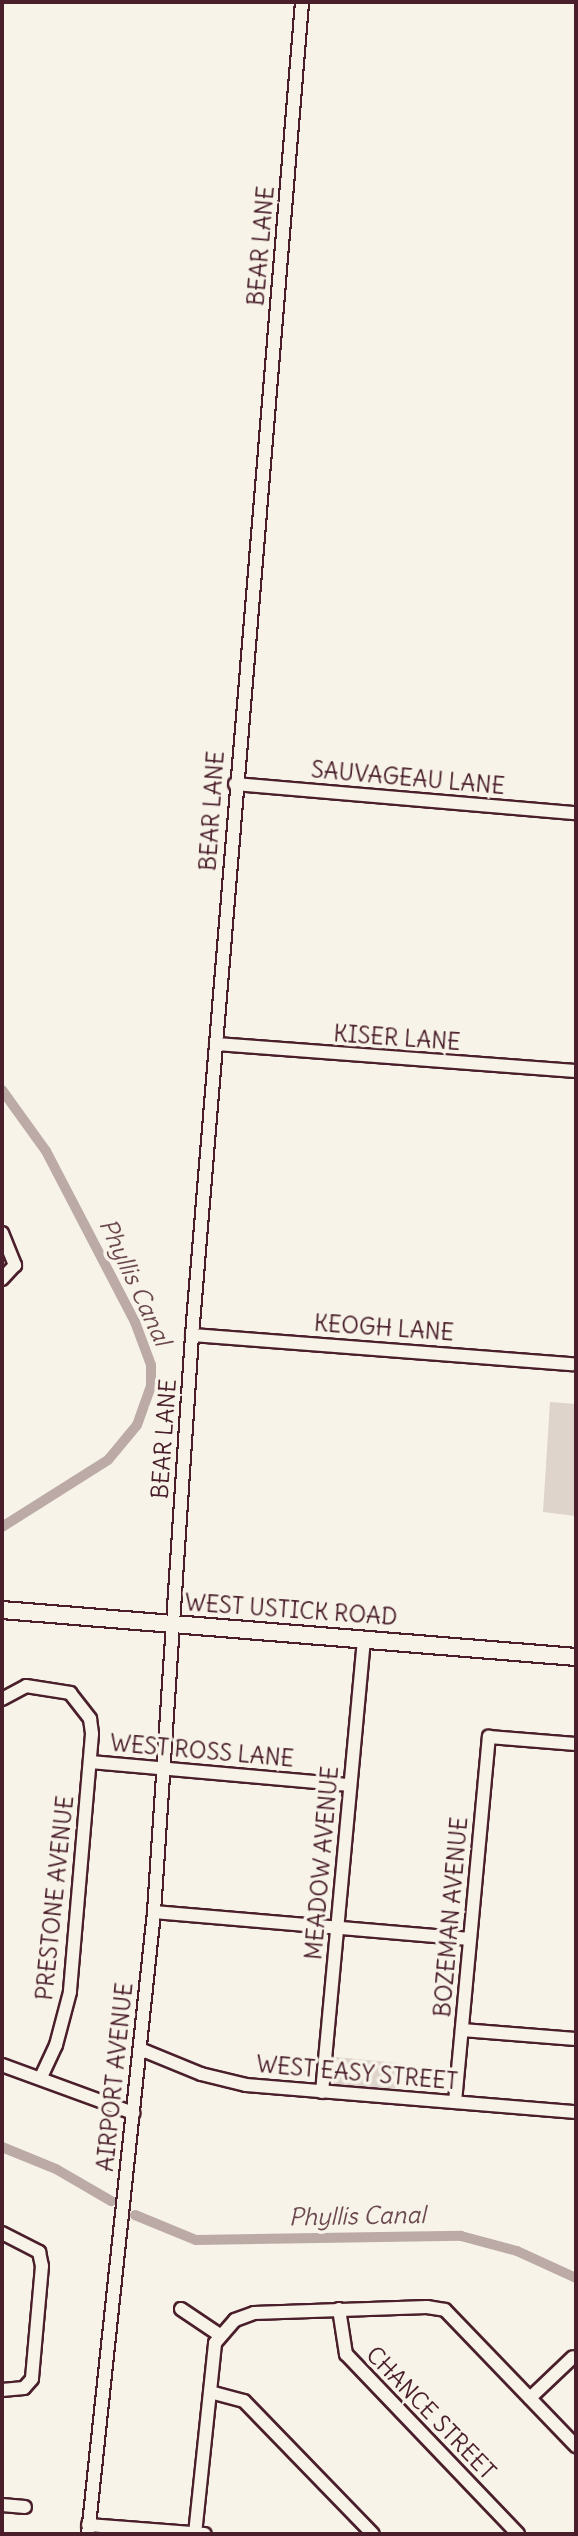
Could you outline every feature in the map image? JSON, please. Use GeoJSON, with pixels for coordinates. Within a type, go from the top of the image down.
{"type":"FeatureCollection","features":[{"type":"Feature","properties":{"kind":"main road","name":"WEST USTICK ROAD"},"geometry":{"type":"LineString","coordinates":[[2,1610],[364,1637],[576,1657]]}},
{"type":"Feature","properties":{"kind":"street","name":"BEAR LANE"},"geometry":{"type":"LineString","coordinates":[[173,1623],[192,1335],[302,2]]}},
{"type":"Feature","properties":{"kind":"street","name":"SAUVAGEAU LANE"},"geometry":{"type":"LineString","coordinates":[[236,784],[576,813]]}},
{"type":"Feature","properties":{"kind":"street","name":"KISER LANE"},"geometry":{"type":"LineString","coordinates":[[216,1044],[576,1071]]}},
{"type":"Feature","properties":{"kind":"street"},"geometry":{"type":"LineString","coordinates":[[2,1233],[13,1254],[6,1276]]}},
{"type":"Feature","properties":{"kind":"street","name":"KEOGH LANE"},"geometry":{"type":"LineString","coordinates":[[192,1335],[573,1364]]}},
{"type":"Feature","properties":{"kind":"street","name":"AIRPORT AVENUE"},"geometry":{"type":"LineString","coordinates":[[88,2530],[154,1912],[173,1623]]}},
{"type":"Feature","properties":{"kind":"street","name":"MEADOW AVENUE"},"geometry":{"type":"LineString","coordinates":[[322,2092],[364,1637]]}},
{"type":"Feature","properties":{"kind":"street","name":"PRESTONE AVENUE"},"geometry":{"type":"LineString","coordinates":[[5,1697],[26,1686],[54,1688],[70,1693],[90,1719],[91,1762],[70,1992],[56,2045],[41,2077]]}},
{"type":"Feature","properties":{"kind":"street","name":"BOZEMAN AVENUE"},"geometry":{"type":"LineString","coordinates":[[455,2102],[489,1737],[576,1744]]}},
{"type":"Feature","properties":{"kind":"street","name":"WEST ROSS LANE"},"geometry":{"type":"LineString","coordinates":[[91,1762],[351,1785]]}},
{"type":"Feature","properties":{"kind":"street"},"geometry":{"type":"LineString","coordinates":[[154,1912],[470,1939]]}},
{"type":"Feature","properties":{"kind":"street"},"geometry":{"type":"LineString","coordinates":[[462,2029],[576,2039]]}},
{"type":"Feature","properties":{"kind":"street","name":"WEST EASY STREET"},"geometry":{"type":"LineString","coordinates":[[140,2049],[201,2074],[246,2085],[576,2112]]}},
{"type":"Feature","properties":{"kind":"street"},"geometry":{"type":"LineString","coordinates":[[2,2065],[41,2077],[133,2113]]}},
{"type":"Feature","properties":{"kind":"street"},"geometry":{"type":"LineString","coordinates":[[2,2233],[39,2252],[40,2296],[29,2385],[2,2390]]}},
{"type":"Feature","properties":{"kind":"street"},"geometry":{"type":"LineString","coordinates":[[181,2309],[221,2336]]}},
{"type":"Feature","properties":{"kind":"street"},"geometry":{"type":"LineString","coordinates":[[88,2530],[199,2534],[215,2343],[235,2320],[254,2313],[339,2309],[445,2310],[576,2446]]}},
{"type":"Feature","properties":{"kind":"street","name":"CHANCE STREET"},"geometry":{"type":"LineString","coordinates":[[339,2309],[346,2354],[518,2534]]}},
{"type":"Feature","properties":{"kind":"street"},"geometry":{"type":"LineString","coordinates":[[530,2398],[573,2357]]}},
{"type":"Feature","properties":{"kind":"street"},"geometry":{"type":"LineString","coordinates":[[210,2392],[244,2401],[373,2534]]}},
{"type":"Feature","properties":{"kind":"street"},"geometry":{"type":"LineString","coordinates":[[2,2505],[25,2507]]}},
{"type":"Feature","properties":{"kind":"shaded area"},"geometry":{"type":"Polygon","coordinates":[[[550,1402],[576,1404],[576,1516],[543,1512],[550,1402]]]}},
{"type":"Feature","properties":{"kind":"shaded area"},"geometry":{"type":"Polygon","coordinates":[[[336,2057],[398,2063],[395,2094],[333,2088],[336,2057]]]}},
{"type":"Feature","properties":{"kind":"waterway","name":"Phyllis Canal"},"geometry":{"type":"LineString","coordinates":[[2,1090],[46,1151],[135,1322],[151,1365],[151,1386],[137,1425],[108,1460],[2,1527]]}},
{"type":"Feature","properties":{"kind":"waterway","name":"Phyllis Canal"},"geometry":{"type":"LineString","coordinates":[[2,2147],[56,2169],[111,2201]]}},
{"type":"Feature","properties":{"kind":"waterway","name":"Phyllis Canal"},"geometry":{"type":"LineString","coordinates":[[135,2215],[196,2240],[461,2236],[517,2251],[576,2278]]}}]}
